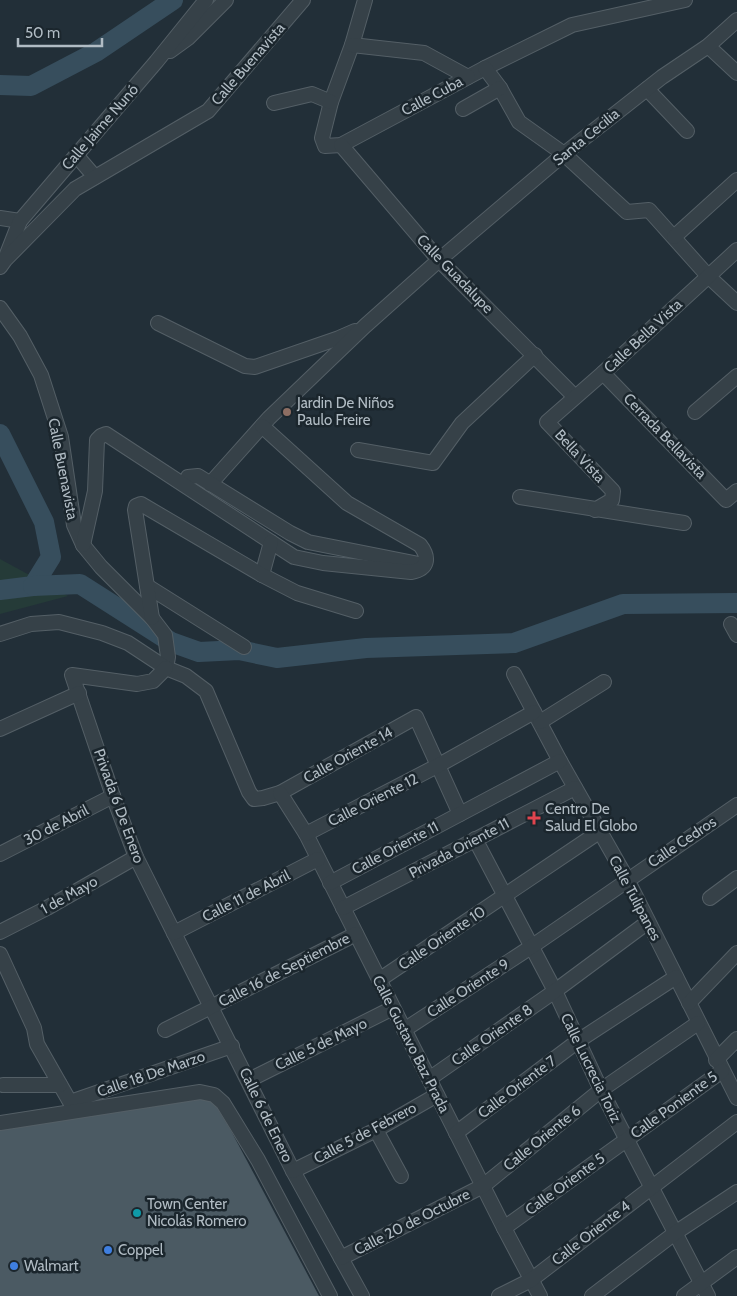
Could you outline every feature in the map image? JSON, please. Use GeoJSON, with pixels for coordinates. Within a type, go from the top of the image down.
{"type":"FeatureCollection","features":[{"type":"Feature","properties":{"kind":"street","name":"Calle Jaime Nunó"},"geometry":{"type":"LineString","coordinates":[[2,264],[20,221],[156,62],[206,0]]}},
{"type":"Feature","properties":{"kind":"street"},"geometry":{"type":"LineString","coordinates":[[156,62],[188,38],[226,0]]}},
{"type":"Feature","properties":{"kind":"street","name":"Calle Buenavista"},"geometry":{"type":"LineString","coordinates":[[2,264],[75,189],[208,111],[304,0]]}},
{"type":"Feature","properties":{"kind":"street"},"geometry":{"type":"LineString","coordinates":[[341,145],[325,146],[322,138],[331,102],[352,45],[365,0]]}},
{"type":"Feature","properties":{"kind":"street"},"geometry":{"type":"LineString","coordinates":[[634,0],[660,4]]}},
{"type":"Feature","properties":{"kind":"street","name":"Calle Cuba"},"geometry":{"type":"LineString","coordinates":[[341,145],[485,68],[572,25],[685,0]]}},
{"type":"Feature","properties":{"kind":"street","name":"Santa Cecilia"},"geometry":{"type":"LineString","coordinates":[[365,326],[439,260],[564,154],[647,88],[708,46],[737,20]]}},
{"type":"Feature","properties":{"kind":"street"},"geometry":{"type":"LineString","coordinates":[[352,45],[424,52],[468,77]]}},
{"type":"Feature","properties":{"kind":"street"},"geometry":{"type":"LineString","coordinates":[[708,46],[737,73]]}},
{"type":"Feature","properties":{"kind":"street"},"geometry":{"type":"LineString","coordinates":[[485,68],[500,88],[519,122],[564,154],[627,212],[649,210],[708,276],[737,303]]}},
{"type":"Feature","properties":{"kind":"street"},"geometry":{"type":"LineString","coordinates":[[463,108],[500,88]]}},
{"type":"Feature","properties":{"kind":"street"},"geometry":{"type":"LineString","coordinates":[[647,88],[687,131]]}},
{"type":"Feature","properties":{"kind":"street"},"geometry":{"type":"LineString","coordinates":[[274,103],[312,94],[331,102]]}},
{"type":"Feature","properties":{"kind":"street","name":"Calle Guadalupe"},"geometry":{"type":"LineString","coordinates":[[341,145],[439,260],[575,397]]}},
{"type":"Feature","properties":{"kind":"street"},"geometry":{"type":"LineString","coordinates":[[76,155],[95,177]]}},
{"type":"Feature","properties":{"kind":"street"},"geometry":{"type":"LineString","coordinates":[[674,237],[737,180]]}},
{"type":"Feature","properties":{"kind":"street"},"geometry":{"type":"LineString","coordinates":[[0,218],[20,221]]}},
{"type":"Feature","properties":{"kind":"street","name":"Calle Bella Vista"},"geometry":{"type":"LineString","coordinates":[[548,422],[737,250]]}},
{"type":"Feature","properties":{"kind":"street","name":"Calle Buenavista"},"geometry":{"type":"LineString","coordinates":[[0,308],[20,336],[40,374],[60,437],[74,525],[83,545],[113,580],[152,618],[166,635],[166,668]]}},
{"type":"Feature","properties":{"kind":"street"},"geometry":{"type":"LineString","coordinates":[[158,323],[245,366],[255,367],[339,338],[365,326]]}},
{"type":"Feature","properties":{"kind":"street"},"geometry":{"type":"LineString","coordinates":[[210,484],[265,422],[365,326]]}},
{"type":"Feature","properties":{"kind":"street"},"geometry":{"type":"LineString","coordinates":[[358,450],[433,463],[462,423],[535,356]]}},
{"type":"Feature","properties":{"kind":"street","name":"Cerrada Bellavista"},"geometry":{"type":"LineString","coordinates":[[603,373],[732,495]]}},
{"type":"Feature","properties":{"kind":"street"},"geometry":{"type":"LineString","coordinates":[[695,412],[737,376]]}},
{"type":"Feature","properties":{"kind":"street"},"geometry":{"type":"LineString","coordinates":[[83,545],[95,491],[97,440],[106,434],[294,557],[308,561],[411,572],[419,570],[424,566],[425,552],[420,546],[347,503],[265,422]]}},
{"type":"Feature","properties":{"kind":"street","name":"Bella Vista"},"geometry":{"type":"LineString","coordinates":[[548,422],[613,491],[612,500],[595,510]]}},
{"type":"Feature","properties":{"kind":"street"},"geometry":{"type":"LineString","coordinates":[[185,485],[188,478],[192,475],[198,476],[290,533],[308,542],[424,566]]}},
{"type":"Feature","properties":{"kind":"street"},"geometry":{"type":"LineString","coordinates":[[520,497],[684,523]]}},
{"type":"Feature","properties":{"kind":"street"},"geometry":{"type":"LineString","coordinates":[[152,618],[135,510],[136,506],[141,504],[262,575],[297,593],[356,611]]}},
{"type":"Feature","properties":{"kind":"street"},"geometry":{"type":"LineString","coordinates":[[262,575],[271,542]]}},
{"type":"Feature","properties":{"kind":"street"},"geometry":{"type":"LineString","coordinates":[[147,586],[244,647]]}},
{"type":"Feature","properties":{"kind":"street"},"geometry":{"type":"LineString","coordinates":[[0,634],[31,624],[59,622],[102,633],[128,643],[166,668]]}},
{"type":"Feature","properties":{"kind":"street","name":"Privada 6 De Enero"},"geometry":{"type":"LineString","coordinates":[[166,668],[153,681],[137,684],[72,675],[136,857],[174,933]]}},
{"type":"Feature","properties":{"kind":"street","name":"Calle Oriente 14"},"geometry":{"type":"LineString","coordinates":[[166,668],[186,676],[206,691],[249,792],[254,799],[280,793],[416,716],[439,765]]}},
{"type":"Feature","properties":{"kind":"street","name":"Calle Tulipanes"},"geometry":{"type":"LineString","coordinates":[[514,674],[599,832],[627,879],[737,1098]]}},
{"type":"Feature","properties":{"kind":"street","name":"Calle Oriente 12"},"geometry":{"type":"LineString","coordinates":[[306,834],[604,682]]}},
{"type":"Feature","properties":{"kind":"street"},"geometry":{"type":"LineString","coordinates":[[0,729],[79,693]]}},
{"type":"Feature","properties":{"kind":"street","name":"Calle Oriente 11"},"geometry":{"type":"LineString","coordinates":[[330,883],[560,761]]}},
{"type":"Feature","properties":{"kind":"street"},"geometry":{"type":"LineString","coordinates":[[439,765],[460,814]]}},
{"type":"Feature","properties":{"kind":"street","name":"Privada Oriente 11"},"geometry":{"type":"LineString","coordinates":[[343,908],[575,788]]}},
{"type":"Feature","properties":{"kind":"street","name":"Calle Gustavo Baz Prada"},"geometry":{"type":"LineString","coordinates":[[280,793],[306,834],[540,1296]]}},
{"type":"Feature","properties":{"kind":"street","name":"30 de Abril"},"geometry":{"type":"LineString","coordinates":[[0,854],[113,796]]}},
{"type":"Feature","properties":{"kind":"street","name":"Calle Cedros"},"geometry":{"type":"LineString","coordinates":[[531,947],[737,804]]}},
{"type":"Feature","properties":{"kind":"street","name":"Calle Oriente 10"},"geometry":{"type":"LineString","coordinates":[[379,980],[599,832]]}},
{"type":"Feature","properties":{"kind":"street","name":"Calle Lucrecia Toriz"},"geometry":{"type":"LineString","coordinates":[[475,839],[555,991],[600,1090],[708,1296]]}},
{"type":"Feature","properties":{"kind":"street","name":"1 de Mayo"},"geometry":{"type":"LineString","coordinates":[[0,932],[47,908],[136,857]]}},
{"type":"Feature","properties":{"kind":"street","name":"Calle 11 de Abril"},"geometry":{"type":"LineString","coordinates":[[174,933],[318,859]]}},
{"type":"Feature","properties":{"kind":"street"},"geometry":{"type":"LineString","coordinates":[[710,898],[737,878]]}},
{"type":"Feature","properties":{"kind":"street","name":"Calle Oriente 8"},"geometry":{"type":"LineString","coordinates":[[429,1079],[555,991],[648,922]]}},
{"type":"Feature","properties":{"kind":"street","name":"Calle 6 de Enero"},"geometry":{"type":"LineString","coordinates":[[174,933],[294,1170],[362,1296]]}},
{"type":"Feature","properties":{"kind":"street","name":"Calle 16 de Septiembre"},"geometry":{"type":"LineString","coordinates":[[165,1030],[356,934]]}},
{"type":"Feature","properties":{"kind":"street","name":"Calle Oriente 9"},"geometry":{"type":"LineString","coordinates":[[404,1030],[531,947]]}},
{"type":"Feature","properties":{"kind":"street"},"geometry":{"type":"LineString","coordinates":[[689,1003],[737,953]]}},
{"type":"Feature","properties":{"kind":"street"},"geometry":{"type":"LineString","coordinates":[[0,954],[34,1028],[37,1044],[60,1085],[2,1085]]}},
{"type":"Feature","properties":{"kind":"street","name":"Calle Oriente 7"},"geometry":{"type":"LineString","coordinates":[[456,1133],[578,1041],[676,977]]}},
{"type":"Feature","properties":{"kind":"street","name":"Calle 5 de Mayo"},"geometry":{"type":"LineString","coordinates":[[249,1080],[394,1008]]}},
{"type":"Feature","properties":{"kind":"street","name":"Calle Oriente 6"},"geometry":{"type":"LineString","coordinates":[[483,1186],[600,1090],[698,1023]]}},
{"type":"Feature","properties":{"kind":"street","name":"Calle Poniente 5"},"geometry":{"type":"LineString","coordinates":[[626,1140],[719,1065],[737,1039]]}},
{"type":"Feature","properties":{"kind":"street","name":"Calle 18 De Marzo"},"geometry":{"type":"LineString","coordinates":[[60,1085],[70,1102],[232,1046]]}},
{"type":"Feature","properties":{"kind":"street"},"geometry":{"type":"LineString","coordinates":[[0,1123],[200,1092],[214,1095],[223,1103],[258,1160],[330,1296]]}},
{"type":"Feature","properties":{"kind":"street","name":"Calle 5 de Febrero"},"geometry":{"type":"LineString","coordinates":[[294,1170],[376,1130],[437,1095]]}},
{"type":"Feature","properties":{"kind":"street","name":"Calle Oriente 4"},"geometry":{"type":"LineString","coordinates":[[499,1296],[531,1280],[737,1122]]}},
{"type":"Feature","properties":{"kind":"street"},"geometry":{"type":"LineString","coordinates":[[376,1130],[401,1176]]}},
{"type":"Feature","properties":{"kind":"street","name":"Calle Oriente 5"},"geometry":{"type":"LineString","coordinates":[[504,1228],[626,1140]]}},
{"type":"Feature","properties":{"kind":"street","name":"Calle 20 de Octubre"},"geometry":{"type":"LineString","coordinates":[[341,1258],[483,1186]]}},
{"type":"Feature","properties":{"kind":"street"},"geometry":{"type":"LineString","coordinates":[[592,1296],[675,1233],[737,1192]]}},
{"type":"Feature","properties":{"kind":"street"},"geometry":{"type":"LineString","coordinates":[[684,1296],[737,1257]]}},
{"type":"Feature","properties":{"kind":"green space"},"geometry":{"type":"Polygon","coordinates":[[[0,559],[68,596],[0,614],[0,559]]]}},
{"type":"Feature","properties":{"kind":"building","name":"Town Center Nicolás Romero"},"geometry":{"type":"Polygon","coordinates":[[[211,1098],[230,1129],[319,1296],[0,1296],[0,1129],[189,1099],[211,1098]]]}},
{"type":"Feature","properties":{"kind":"waterway"},"geometry":{"type":"LineString","coordinates":[[0,85],[31,86],[96,52],[173,0]]}},
{"type":"Feature","properties":{"kind":"waterway"},"geometry":{"type":"LineString","coordinates":[[0,434],[44,522],[51,557],[33,586],[0,590]]}},
{"type":"Feature","properties":{"kind":"waterway"},"geometry":{"type":"LineString","coordinates":[[33,586],[80,584],[171,642],[199,652],[239,650],[277,658],[366,648],[514,643],[623,604],[737,603]]}},
{"type":"Feature","properties":{"kind":"place","name":"Jardin De Niños Paulo Freire"},"geometry":{"type":"Point","coordinates":[287,412]}},
{"type":"Feature","properties":{"kind":"place","name":"Centro De Salud El Globo"},"geometry":{"type":"Point","coordinates":[534,818]}},
{"type":"Feature","properties":{"kind":"place","name":"Town Center Nicolás Romero"},"geometry":{"type":"Point","coordinates":[137,1213]}},
{"type":"Feature","properties":{"kind":"place","name":"Coppel"},"geometry":{"type":"Point","coordinates":[108,1250]}},
{"type":"Feature","properties":{"kind":"place","name":"Walmart"},"geometry":{"type":"Point","coordinates":[14,1266]}}]}
